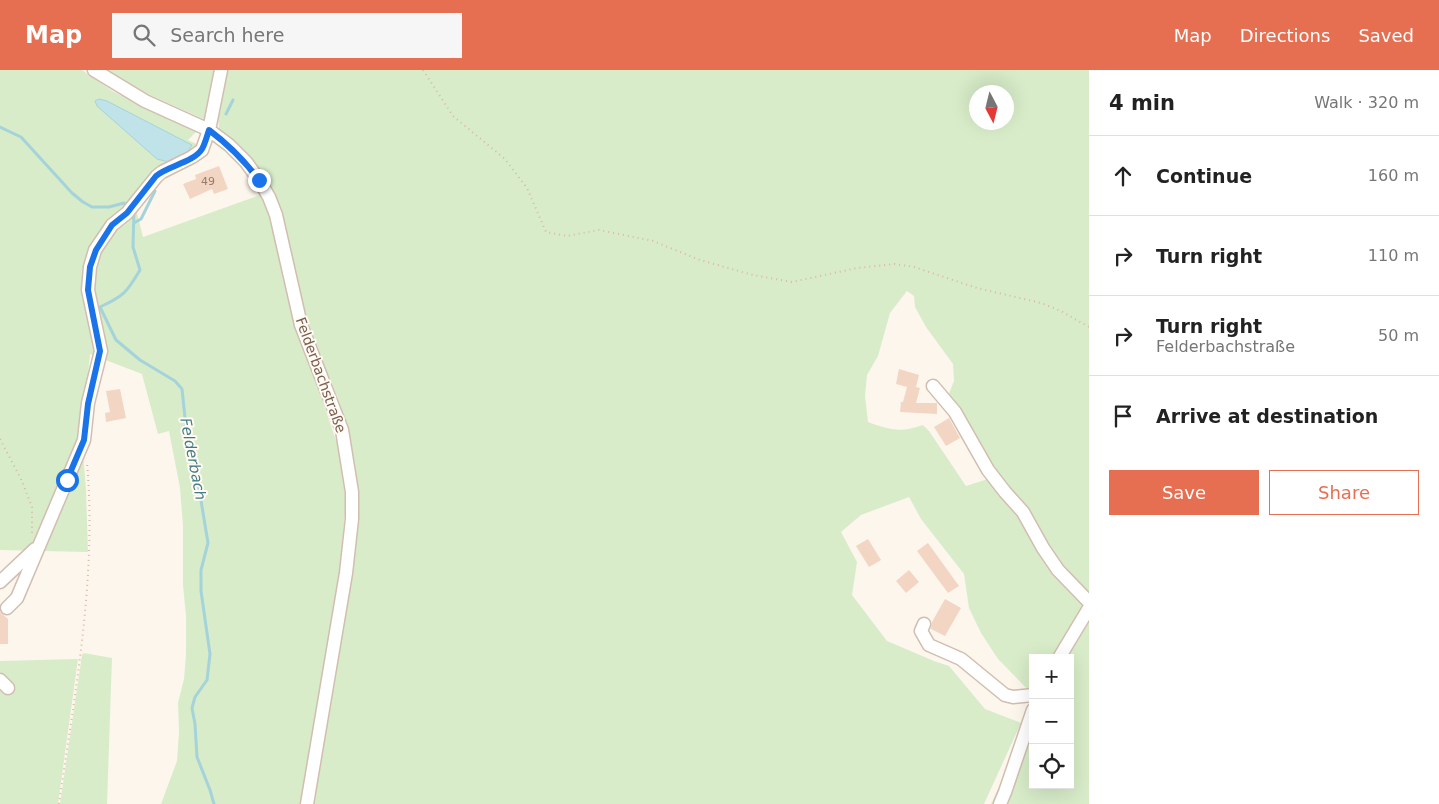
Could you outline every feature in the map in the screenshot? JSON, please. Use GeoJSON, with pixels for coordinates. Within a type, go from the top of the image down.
{"type":"FeatureCollection","features":[{"type":"Feature","properties":{"kind":"street","name":"Felderbachstraße"},"geometry":{"type":"LineString","coordinates":[[94,70],[145,101],[209,130],[229,145],[246,162],[269,197],[276,215],[301,325],[342,430],[352,492],[352,519],[346,573],[307,804]]}},
{"type":"Feature","properties":{"kind":"street"},"geometry":{"type":"LineString","coordinates":[[7,608],[17,598],[84,440],[88,404],[100,351],[88,290],[90,267],[96,250],[112,225],[127,213],[162,172],[202,150],[209,130],[221,70]]}},
{"type":"Feature","properties":{"kind":"street"},"geometry":{"type":"LineString","coordinates":[[933,386],[955,412],[988,470],[1023,512],[1058,570],[1089,602]]}},
{"type":"Feature","properties":{"kind":"street"},"geometry":{"type":"LineString","coordinates":[[0,582],[39,545]]}},
{"type":"Feature","properties":{"kind":"street"},"geometry":{"type":"LineString","coordinates":[[1061,654],[1089,608]]}},
{"type":"Feature","properties":{"kind":"street"},"geometry":{"type":"LineString","coordinates":[[924,624],[921,631],[929,645],[961,659],[1005,695],[1013,697],[1029,695]]}},
{"type":"Feature","properties":{"kind":"street"},"geometry":{"type":"LineString","coordinates":[[1000,804],[1006,792],[1029,722]]}},
{"type":"Feature","properties":{"kind":"path"},"geometry":{"type":"LineString","coordinates":[[423,70],[453,116],[505,159],[527,188],[546,232],[567,236],[599,230],[653,241],[700,260],[752,275],[792,282],[857,268],[895,264],[939,275],[977,288],[1041,303],[1061,311],[1089,327]]}},
{"type":"Feature","properties":{"kind":"path"},"geometry":{"type":"LineString","coordinates":[[0,439],[21,479],[32,507],[32,538],[39,545]]}},
{"type":"Feature","properties":{"kind":"path"},"geometry":{"type":"LineString","coordinates":[[59,804],[87,598],[90,552],[89,491],[84,440]]}},
{"type":"Feature","properties":{"kind":"green space"},"geometry":{"type":"Polygon","coordinates":[[[0,70],[82,70],[114,92],[197,131],[188,140],[201,146],[134,201],[143,237],[260,195],[267,208],[299,333],[338,446],[346,501],[340,570],[301,804],[161,804],[177,761],[178,703],[184,679],[186,655],[183,526],[180,488],[169,431],[158,434],[142,374],[90,354],[82,440],[88,552],[0,550],[0,70]]]}},
{"type":"Feature","properties":{"kind":"green space"},"geometry":{"type":"Polygon","coordinates":[[[106,70],[218,70],[208,121],[150,95],[106,70]]]}},
{"type":"Feature","properties":{"kind":"green space"},"geometry":{"type":"Polygon","coordinates":[[[225,70],[1089,70],[1089,595],[1081,591],[1005,489],[948,396],[954,381],[953,364],[926,327],[915,307],[914,296],[907,291],[890,313],[878,356],[867,375],[865,396],[868,422],[902,430],[923,425],[966,486],[991,478],[1084,605],[1059,654],[1029,654],[1029,691],[998,659],[981,633],[969,608],[964,574],[921,519],[909,497],[861,515],[841,532],[857,562],[852,595],[887,641],[949,666],[985,709],[1021,723],[984,804],[312,804],[359,514],[355,464],[337,396],[306,316],[281,211],[267,182],[250,159],[219,130],[218,115],[225,70]]]}},
{"type":"Feature","properties":{"kind":"green space"},"geometry":{"type":"Polygon","coordinates":[[[1089,612],[1089,804],[991,804],[1029,724],[1029,789],[1074,789],[1074,654],[1063,654],[1089,612]]]}},
{"type":"Feature","properties":{"kind":"green space"},"geometry":{"type":"Polygon","coordinates":[[[84,653],[112,658],[107,804],[60,804],[82,655],[84,653]]]}},
{"type":"Feature","properties":{"kind":"green space"},"geometry":{"type":"Polygon","coordinates":[[[78,659],[58,804],[0,804],[0,661],[78,659]]]}},
{"type":"Feature","properties":{"kind":"water"},"geometry":{"type":"Polygon","coordinates":[[[99,99],[107,101],[192,145],[185,156],[173,163],[157,159],[97,106],[95,101],[99,99]]]}},
{"type":"Feature","properties":{"kind":"building"},"geometry":{"type":"Polygon","coordinates":[[[219,166],[228,189],[214,194],[212,189],[190,199],[183,184],[196,179],[195,175],[219,166]]]}},
{"type":"Feature","properties":{"kind":"building"},"geometry":{"type":"Polygon","coordinates":[[[899,369],[919,375],[916,387],[920,388],[916,403],[937,403],[937,414],[900,412],[901,402],[903,402],[907,387],[896,384],[899,369]]]}},
{"type":"Feature","properties":{"kind":"building"},"geometry":{"type":"Polygon","coordinates":[[[120,389],[126,418],[106,422],[105,413],[110,412],[106,391],[120,389]]]}},
{"type":"Feature","properties":{"kind":"building"},"geometry":{"type":"Polygon","coordinates":[[[949,418],[960,438],[946,446],[934,427],[949,418]]]}},
{"type":"Feature","properties":{"kind":"building"},"geometry":{"type":"Polygon","coordinates":[[[868,539],[881,560],[869,567],[856,546],[868,539]]]}},
{"type":"Feature","properties":{"kind":"building"},"geometry":{"type":"Polygon","coordinates":[[[928,543],[959,586],[948,593],[917,551],[928,543]]]}},
{"type":"Feature","properties":{"kind":"building"},"geometry":{"type":"Polygon","coordinates":[[[909,570],[919,582],[906,593],[896,581],[909,570]]]}},
{"type":"Feature","properties":{"kind":"building"},"geometry":{"type":"Polygon","coordinates":[[[945,599],[961,608],[945,636],[931,629],[932,622],[945,599]]]}},
{"type":"Feature","properties":{"kind":"building"},"geometry":{"type":"Polygon","coordinates":[[[0,612],[8,619],[8,644],[0,644],[0,612]]]}},
{"type":"Feature","properties":{"kind":"waterway"},"geometry":{"type":"LineString","coordinates":[[226,114],[233,100]]}},
{"type":"Feature","properties":{"kind":"waterway","name":"Felderbach"},"geometry":{"type":"LineString","coordinates":[[0,127],[21,137],[72,193],[83,202],[92,207],[109,207],[124,203],[129,206]]}},
{"type":"Feature","properties":{"kind":"waterway"},"geometry":{"type":"LineString","coordinates":[[134,223],[141,219],[155,191]]}},
{"type":"Feature","properties":{"kind":"waterway","name":"Felderbach"},"geometry":{"type":"LineString","coordinates":[[134,210],[133,247],[140,270],[124,293],[115,300],[100,307],[116,340],[140,360],[175,381],[182,389],[187,437],[194,458],[208,543],[201,570],[201,591],[210,654],[207,680],[195,697],[192,708],[197,757],[214,804]]}},
{"type":"Feature","properties":{"kind":"route"},"geometry":{"type":"LineString","coordinates":[[67,480],[84,440],[88,404],[100,351],[88,290],[90,267],[96,250],[112,225],[127,213],[156,176],[202,150],[209,130],[229,145],[246,162],[259,180]]}}]}
